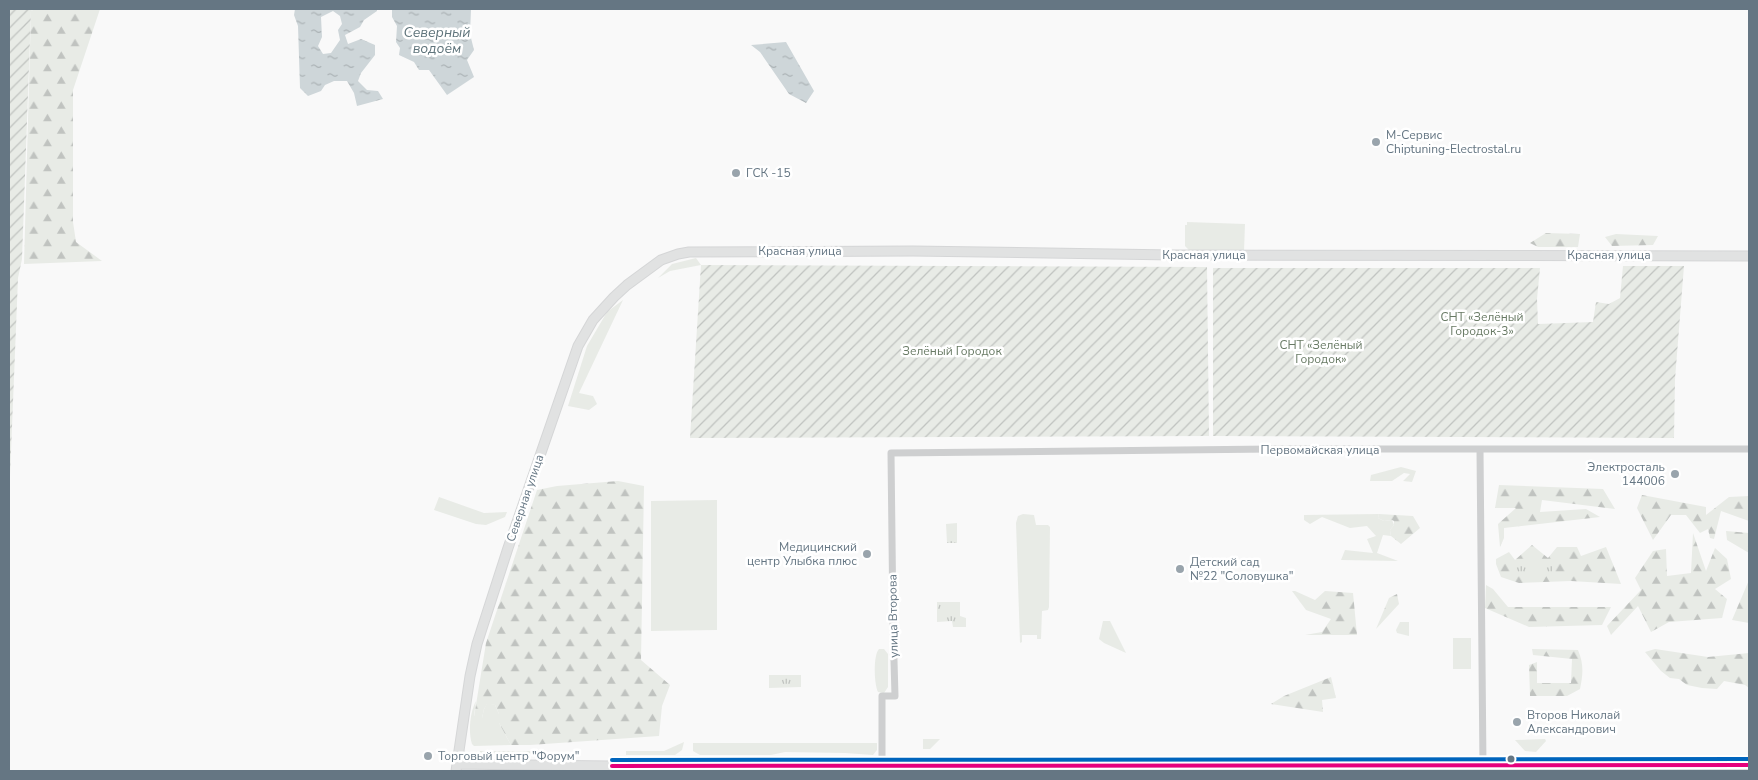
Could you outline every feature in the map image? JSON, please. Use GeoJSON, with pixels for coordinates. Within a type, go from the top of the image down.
{"type":"FeatureCollection","features":[{"type":"Feature","properties":{"kind":"main road","name":"Красная улица"},"geometry":{"type":"LineString","coordinates":[[661,260],[689,252],[762,251],[913,251],[1174,256],[1749,256]]}},
{"type":"Feature","properties":{"kind":"main road","name":"Северная улица"},"geometry":{"type":"LineString","coordinates":[[457,768],[477,644],[574,354],[593,320],[614,296],[661,260]]}},
{"type":"Feature","properties":{"kind":"main road"},"geometry":{"type":"LineString","coordinates":[[457,768],[882,766],[1483,766],[1610,768],[1749,765]]}},
{"type":"Feature","properties":{"kind":"street","name":"Первомайская улица"},"geometry":{"type":"LineString","coordinates":[[891,453],[1282,449],[1749,449]]}},
{"type":"Feature","properties":{"kind":"street"},"geometry":{"type":"LineString","coordinates":[[1480,450],[1483,766]]}},
{"type":"Feature","properties":{"kind":"street","name":"улица Второва"},"geometry":{"type":"LineString","coordinates":[[882,766],[882,696],[895,696],[891,453]]}},
{"type":"Feature","properties":{"kind":"green space"},"geometry":{"type":"Polygon","coordinates":[[[9,9],[35,9],[31,11],[22,259],[18,278],[9,501],[9,9]]]}},
{"type":"Feature","properties":{"kind":"green space"},"geometry":{"type":"Polygon","coordinates":[[[35,9],[100,9],[73,90],[73,222],[76,242],[102,261],[24,264],[31,11],[35,9]]]}},
{"type":"Feature","properties":{"kind":"green space"},"geometry":{"type":"Polygon","coordinates":[[[1187,222],[1245,224],[1244,251],[1190,251],[1185,246],[1185,225],[1187,225],[1187,222]]]}},
{"type":"Feature","properties":{"kind":"green space"},"geometry":{"type":"Polygon","coordinates":[[[1546,233],[1580,234],[1578,247],[1538,247],[1530,243],[1546,233]]]}},
{"type":"Feature","properties":{"kind":"green space"},"geometry":{"type":"Polygon","coordinates":[[[1616,234],[1658,236],[1653,245],[1612,246],[1605,237],[1616,234]]]}},
{"type":"Feature","properties":{"kind":"green space"},"geometry":{"type":"Polygon","coordinates":[[[696,258],[701,265],[670,271],[658,278],[672,264],[696,258]]]}},
{"type":"Feature","properties":{"kind":"green space","name":"Зелёный Городок"},"geometry":{"type":"Polygon","coordinates":[[[701,265],[1207,267],[1209,436],[690,438],[701,265]]]}},
{"type":"Feature","properties":{"kind":"green space"},"geometry":{"type":"Polygon","coordinates":[[[1623,266],[1684,266],[1675,379],[1674,438],[1213,436],[1213,268],[1540,268],[1537,299],[1538,324],[1593,322],[1596,302],[1609,304],[1620,298],[1623,266]]]}},
{"type":"Feature","properties":{"kind":"green space"},"geometry":{"type":"Polygon","coordinates":[[[623,300],[579,393],[593,396],[597,404],[589,410],[568,406],[587,346],[607,312],[623,300]]]}},
{"type":"Feature","properties":{"kind":"green space"},"geometry":{"type":"Polygon","coordinates":[[[1401,467],[1416,471],[1412,482],[1403,481],[1410,474],[1404,473],[1392,481],[1370,481],[1371,475],[1401,467]]]}},
{"type":"Feature","properties":{"kind":"green space"},"geometry":{"type":"Polygon","coordinates":[[[618,481],[644,486],[641,660],[670,685],[662,706],[659,736],[511,745],[499,723],[499,714],[495,705],[487,704],[482,718],[479,720],[474,717],[486,643],[537,490],[557,486],[618,481]]]}},
{"type":"Feature","properties":{"kind":"green space"},"geometry":{"type":"Polygon","coordinates":[[[1499,485],[1603,489],[1615,509],[1542,500],[1540,512],[1586,509],[1600,517],[1504,528],[1504,538],[1500,547],[1498,524],[1516,508],[1495,508],[1499,485]]]}},
{"type":"Feature","properties":{"kind":"green space"},"geometry":{"type":"Polygon","coordinates":[[[1642,495],[1706,507],[1706,515],[1729,497],[1749,496],[1749,521],[1721,511],[1714,539],[1710,538],[1708,529],[1700,533],[1686,515],[1671,515],[1653,540],[1637,508],[1642,495]]]}},
{"type":"Feature","properties":{"kind":"green space"},"geometry":{"type":"Polygon","coordinates":[[[439,497],[484,513],[507,512],[505,517],[486,525],[476,524],[434,510],[439,497]]]}},
{"type":"Feature","properties":{"kind":"green space"},"geometry":{"type":"Polygon","coordinates":[[[717,500],[717,630],[651,631],[651,501],[717,500]]]}},
{"type":"Feature","properties":{"kind":"green space"},"geometry":{"type":"Polygon","coordinates":[[[1023,514],[1034,515],[1036,525],[1048,525],[1050,527],[1049,607],[1048,610],[1042,611],[1041,639],[1037,639],[1037,635],[1022,635],[1022,642],[1020,643],[1016,523],[1018,516],[1023,514]]]}},
{"type":"Feature","properties":{"kind":"green space"},"geometry":{"type":"Polygon","coordinates":[[[1379,514],[1378,518],[1384,521],[1392,520],[1394,525],[1390,530],[1391,536],[1383,535],[1377,553],[1398,561],[1341,560],[1345,550],[1373,553],[1367,539],[1376,536],[1367,526],[1350,528],[1322,517],[1310,524],[1304,520],[1304,515],[1379,514]]]}},
{"type":"Feature","properties":{"kind":"green space"},"geometry":{"type":"Polygon","coordinates":[[[1379,514],[1413,516],[1420,528],[1401,544],[1391,536],[1390,530],[1394,525],[1394,521],[1384,521],[1378,518],[1379,514]]]}},
{"type":"Feature","properties":{"kind":"green space"},"geometry":{"type":"Polygon","coordinates":[[[957,523],[957,543],[947,543],[946,524],[957,523]]]}},
{"type":"Feature","properties":{"kind":"green space"},"geometry":{"type":"Polygon","coordinates":[[[1726,531],[1749,533],[1749,553],[1727,540],[1726,531]]]}},
{"type":"Feature","properties":{"kind":"green space"},"geometry":{"type":"Polygon","coordinates":[[[1693,533],[1706,571],[1715,548],[1727,559],[1731,579],[1715,589],[1727,599],[1722,618],[1669,622],[1651,632],[1638,606],[1611,635],[1607,626],[1641,590],[1635,578],[1653,551],[1666,549],[1667,576],[1691,573],[1693,533]]]}},
{"type":"Feature","properties":{"kind":"green space"},"geometry":{"type":"Polygon","coordinates":[[[1532,545],[1548,558],[1557,547],[1577,547],[1581,556],[1606,547],[1621,584],[1571,581],[1519,583],[1501,577],[1496,559],[1509,552],[1515,560],[1532,545]]]}},
{"type":"Feature","properties":{"kind":"green space"},"geometry":{"type":"Polygon","coordinates":[[[1516,561],[1552,561],[1552,576],[1517,576],[1516,561]]]}},
{"type":"Feature","properties":{"kind":"green space"},"geometry":{"type":"Polygon","coordinates":[[[1749,580],[1749,623],[1732,620],[1749,580]]]}},
{"type":"Feature","properties":{"kind":"green space"},"geometry":{"type":"Polygon","coordinates":[[[1486,585],[1493,589],[1508,607],[1611,607],[1602,625],[1529,627],[1485,608],[1486,585]]]}},
{"type":"Feature","properties":{"kind":"green space"},"geometry":{"type":"Polygon","coordinates":[[[1292,591],[1315,600],[1325,591],[1353,593],[1357,635],[1305,635],[1322,632],[1331,619],[1306,610],[1292,591]]]}},
{"type":"Feature","properties":{"kind":"green space"},"geometry":{"type":"Polygon","coordinates":[[[1397,594],[1399,604],[1376,629],[1389,598],[1397,594]]]}},
{"type":"Feature","properties":{"kind":"green space"},"geometry":{"type":"Polygon","coordinates":[[[937,602],[960,602],[960,616],[966,618],[966,627],[953,627],[952,621],[937,622],[937,602]]]}},
{"type":"Feature","properties":{"kind":"green space"},"geometry":{"type":"Polygon","coordinates":[[[1103,621],[1110,621],[1126,653],[1099,639],[1103,621]]]}},
{"type":"Feature","properties":{"kind":"green space"},"geometry":{"type":"Polygon","coordinates":[[[1400,622],[1409,622],[1409,636],[1397,633],[1396,630],[1400,622]]]}},
{"type":"Feature","properties":{"kind":"green space"},"geometry":{"type":"Polygon","coordinates":[[[1453,638],[1471,638],[1471,669],[1453,669],[1453,638]]]}},
{"type":"Feature","properties":{"kind":"green space"},"geometry":{"type":"Polygon","coordinates":[[[879,649],[884,649],[888,654],[888,687],[884,693],[878,692],[876,683],[875,663],[879,649]]]}},
{"type":"Feature","properties":{"kind":"green space"},"geometry":{"type":"Polygon","coordinates":[[[1532,649],[1578,650],[1582,670],[1580,689],[1567,696],[1530,696],[1529,665],[1537,662],[1537,683],[1571,683],[1572,659],[1533,655],[1532,649]]]}},
{"type":"Feature","properties":{"kind":"green space"},"geometry":{"type":"Polygon","coordinates":[[[1655,649],[1708,657],[1749,653],[1749,688],[1745,685],[1724,681],[1717,689],[1702,688],[1687,685],[1679,679],[1670,678],[1661,671],[1645,652],[1655,649]]]}},
{"type":"Feature","properties":{"kind":"green space"},"geometry":{"type":"Polygon","coordinates":[[[769,675],[801,675],[801,687],[769,688],[769,675]]]}},
{"type":"Feature","properties":{"kind":"green space"},"geometry":{"type":"Polygon","coordinates":[[[1331,677],[1336,698],[1322,700],[1323,712],[1271,704],[1284,696],[1331,677]]]}},
{"type":"Feature","properties":{"kind":"green space"},"geometry":{"type":"Polygon","coordinates":[[[476,701],[474,716],[482,718],[487,703],[495,705],[499,714],[499,723],[511,745],[474,746],[472,744],[470,722],[476,701]]]}},
{"type":"Feature","properties":{"kind":"green space"},"geometry":{"type":"Polygon","coordinates":[[[923,739],[940,739],[930,749],[923,749],[923,739]]]}},
{"type":"Feature","properties":{"kind":"green space"},"geometry":{"type":"Polygon","coordinates":[[[1545,739],[1546,741],[1536,752],[1525,751],[1515,740],[1545,739]]]}},
{"type":"Feature","properties":{"kind":"green space"},"geometry":{"type":"Polygon","coordinates":[[[684,742],[682,750],[675,755],[626,755],[626,751],[664,751],[684,742]]]}},
{"type":"Feature","properties":{"kind":"green space"},"geometry":{"type":"Polygon","coordinates":[[[693,743],[877,743],[877,750],[873,755],[785,752],[771,755],[700,755],[693,751],[693,743]]]}},
{"type":"Feature","properties":{"kind":"green space"},"geometry":{"type":"Polygon","coordinates":[[[480,751],[543,751],[521,755],[479,754],[480,751]]]}},
{"type":"Feature","properties":{"kind":"water","name":"Северный водоём"},"geometry":{"type":"Polygon","coordinates":[[[295,9],[377,9],[377,11],[364,20],[360,27],[345,35],[348,44],[361,39],[375,45],[375,55],[361,73],[358,81],[367,90],[378,91],[383,99],[357,106],[354,93],[347,81],[334,81],[325,85],[321,91],[308,96],[300,88],[298,26],[294,15],[295,9]],[[333,11],[321,17],[322,37],[318,46],[323,54],[331,53],[340,40],[338,30],[342,24],[340,16],[333,11]]]}},
{"type":"Feature","properties":{"kind":"water","name":"Северный водоём"},"geometry":{"type":"Polygon","coordinates":[[[392,9],[471,9],[470,34],[474,50],[467,60],[474,77],[447,95],[429,70],[419,70],[414,62],[399,55],[400,48],[396,42],[397,26],[392,17],[392,9]]]}},
{"type":"Feature","properties":{"kind":"water"},"geometry":{"type":"Polygon","coordinates":[[[786,42],[814,91],[806,103],[789,94],[760,52],[751,45],[786,42]]]}},
{"type":"Feature","properties":{"kind":"transit line"},"geometry":{"type":"LineString","coordinates":[[612,760],[1749,759]]}},
{"type":"Feature","properties":{"kind":"transit line"},"geometry":{"type":"LineString","coordinates":[[612,766],[1749,765]]}},
{"type":"Feature","properties":{"kind":"place","name":"M-Сервис Chiptuning-Electrostal.ru"},"geometry":{"type":"Point","coordinates":[1376,142]}},
{"type":"Feature","properties":{"kind":"place","name":"ГСК -15"},"geometry":{"type":"Point","coordinates":[736,173]}},
{"type":"Feature","properties":{"kind":"place","name":"Электросталь 144006"},"geometry":{"type":"Point","coordinates":[1675,474]}},
{"type":"Feature","properties":{"kind":"place","name":"Медицинский центр Улыбка плюс"},"geometry":{"type":"Point","coordinates":[867,554]}},
{"type":"Feature","properties":{"kind":"place","name":"Детский сад №22 \"Соловушка\""},"geometry":{"type":"Point","coordinates":[1180,569]}},
{"type":"Feature","properties":{"kind":"place","name":"Второв Николай Александрович"},"geometry":{"type":"Point","coordinates":[1517,722]}},
{"type":"Feature","properties":{"kind":"place","name":"Торговый центр \"Форум\""},"geometry":{"type":"Point","coordinates":[428,756]}},
{"type":"Feature","properties":{"kind":"park label","name":"СНТ «Зелёный Городок-3»"},"geometry":{"type":"Point","coordinates":[1482,324]}},
{"type":"Feature","properties":{"kind":"park label","name":"СНТ «Зелёный Городок»"},"geometry":{"type":"Point","coordinates":[1321,352]}}]}
